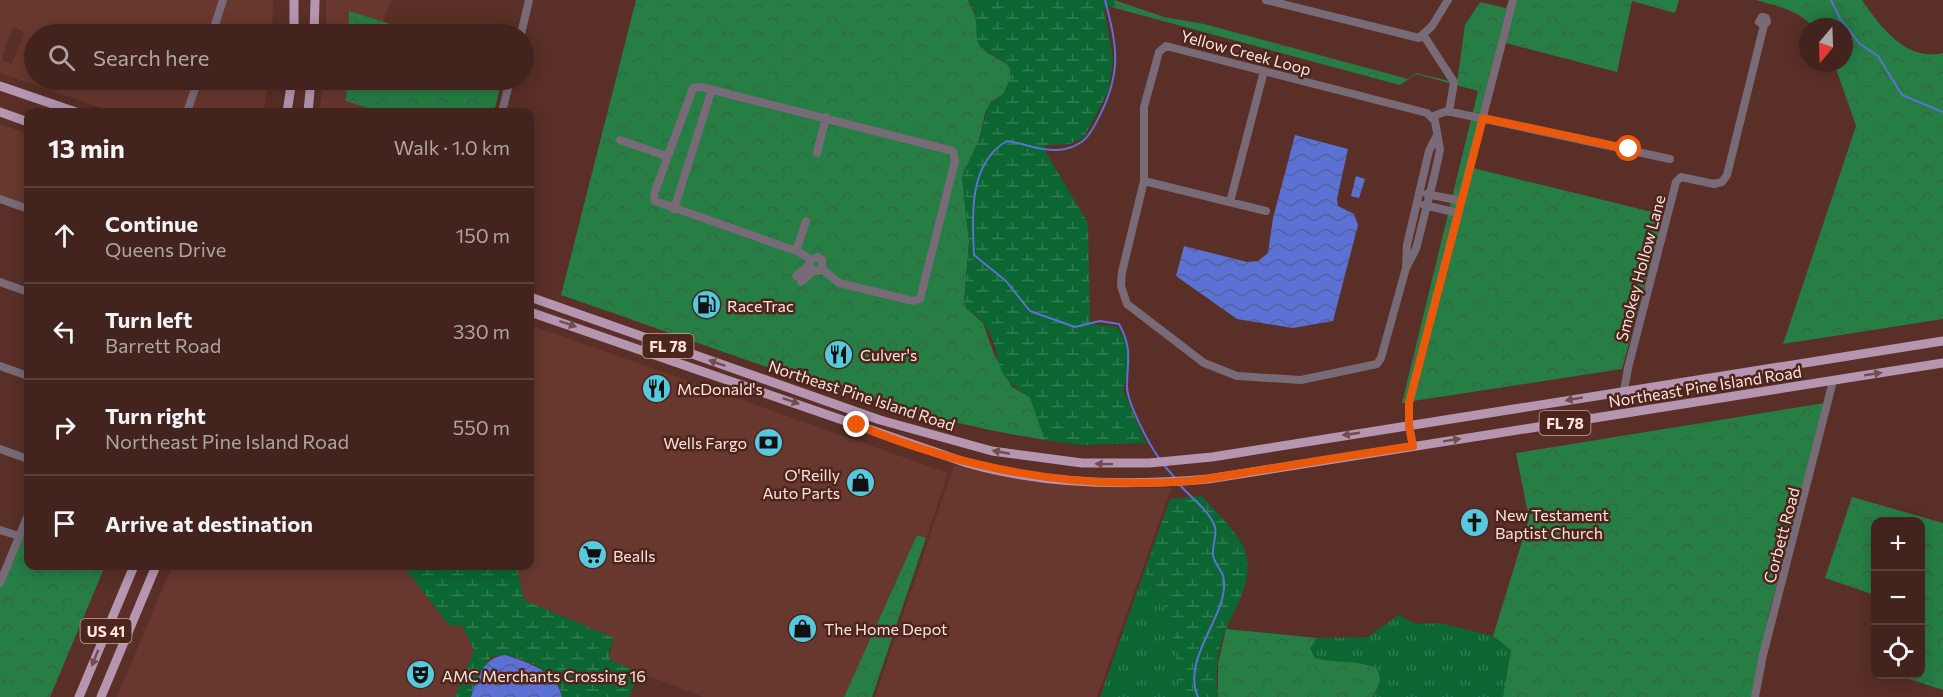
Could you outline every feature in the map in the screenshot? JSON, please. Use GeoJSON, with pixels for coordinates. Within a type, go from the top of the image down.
{"type":"FeatureCollection","features":[{"type":"Feature","properties":{"kind":"main road"},"geometry":{"type":"LineString","coordinates":[[294,0],[294,24]]}},
{"type":"Feature","properties":{"kind":"main road"},"geometry":{"type":"LineString","coordinates":[[314,24],[315,0]]}},
{"type":"Feature","properties":{"kind":"main road"},"geometry":{"type":"LineString","coordinates":[[0,86],[64,108]]}},
{"type":"Feature","properties":{"kind":"main road"},"geometry":{"type":"LineString","coordinates":[[288,108],[290,90]]}},
{"type":"Feature","properties":{"kind":"main road"},"geometry":{"type":"LineString","coordinates":[[308,108],[310,90]]}},
{"type":"Feature","properties":{"kind":"main road"},"geometry":{"type":"LineString","coordinates":[[0,112],[24,121]]}},
{"type":"Feature","properties":{"kind":"main road","name":"Northeast Pine Island Road"},"geometry":{"type":"LineString","coordinates":[[534,298],[924,434],[1039,459],[1082,463],[1174,461],[1943,341]]}},
{"type":"Feature","properties":{"kind":"main road","name":"Northeast Pine Island Road"},"geometry":{"type":"LineString","coordinates":[[534,313],[826,413],[938,454],[1000,471],[1048,478],[1158,482],[1187,481],[1943,363]]}},
{"type":"Feature","properties":{"kind":"main road"},"geometry":{"type":"LineString","coordinates":[[826,413],[836,409],[846,411],[889,426],[924,434]]}},
{"type":"Feature","properties":{"kind":"main road","name":"US 41"},"geometry":{"type":"LineString","coordinates":[[79,697],[132,570]]}},
{"type":"Feature","properties":{"kind":"main road","name":"US 41"},"geometry":{"type":"LineString","coordinates":[[101,697],[154,570]]}},
{"type":"Feature","properties":{"kind":"street"},"geometry":{"type":"LineString","coordinates":[[215,24],[223,0]]}},
{"type":"Feature","properties":{"kind":"street"},"geometry":{"type":"LineString","coordinates":[[524,24],[530,0]]}},
{"type":"Feature","properties":{"kind":"street"},"geometry":{"type":"LineString","coordinates":[[1266,0],[1413,38],[1424,36],[1448,0]]}},
{"type":"Feature","properties":{"kind":"street"},"geometry":{"type":"LineString","coordinates":[[1413,446],[1409,426],[1409,403],[1513,0]]}},
{"type":"Feature","properties":{"kind":"street","name":"Smokey Hollow Lane"},"geometry":{"type":"LineString","coordinates":[[1624,391],[1676,182],[1681,177],[1714,184],[1722,182],[1726,175],[1764,25]]}},
{"type":"Feature","properties":{"kind":"street"},"geometry":{"type":"LineString","coordinates":[[1424,36],[1454,82],[1449,112]]}},
{"type":"Feature","properties":{"kind":"street","name":"Yellow Creek Loop"},"geometry":{"type":"LineString","coordinates":[[1406,268],[1381,358],[1377,364],[1301,380],[1281,381],[1237,376],[1204,363],[1127,304],[1123,296],[1122,272],[1144,181],[1144,107],[1161,49],[1170,46],[1427,113],[1431,117]]}},
{"type":"Feature","properties":{"kind":"street"},"geometry":{"type":"LineString","coordinates":[[1230,202],[1264,71]]}},
{"type":"Feature","properties":{"kind":"street"},"geometry":{"type":"LineString","coordinates":[[696,87],[826,117],[949,148],[956,156],[920,299],[913,301],[839,283],[796,251],[674,209],[658,203],[654,198],[666,156],[689,93],[696,87]]}},
{"type":"Feature","properties":{"kind":"street"},"geometry":{"type":"LineString","coordinates":[[674,209],[712,89]]}},
{"type":"Feature","properties":{"kind":"street"},"geometry":{"type":"LineString","coordinates":[[188,108],[195,90]]}},
{"type":"Feature","properties":{"kind":"street"},"geometry":{"type":"LineString","coordinates":[[503,108],[508,90]]}},
{"type":"Feature","properties":{"kind":"street"},"geometry":{"type":"LineString","coordinates":[[1431,117],[1449,112],[1670,159]]}},
{"type":"Feature","properties":{"kind":"street"},"geometry":{"type":"LineString","coordinates":[[817,153],[826,117]]}},
{"type":"Feature","properties":{"kind":"street"},"geometry":{"type":"LineString","coordinates":[[1406,268],[1419,237],[1440,150],[1436,137],[1436,121],[1431,117]]}},
{"type":"Feature","properties":{"kind":"street"},"geometry":{"type":"LineString","coordinates":[[1406,268],[1417,203],[1436,137]]}},
{"type":"Feature","properties":{"kind":"street"},"geometry":{"type":"LineString","coordinates":[[620,140],[666,156]]}},
{"type":"Feature","properties":{"kind":"street"},"geometry":{"type":"LineString","coordinates":[[1427,162],[1437,164]]}},
{"type":"Feature","properties":{"kind":"street"},"geometry":{"type":"LineString","coordinates":[[1144,181],[1266,211]]}},
{"type":"Feature","properties":{"kind":"street"},"geometry":{"type":"LineString","coordinates":[[1420,192],[1461,201]]}},
{"type":"Feature","properties":{"kind":"street"},"geometry":{"type":"LineString","coordinates":[[0,199],[24,208]]}},
{"type":"Feature","properties":{"kind":"street"},"geometry":{"type":"LineString","coordinates":[[1417,203],[1458,213]]}},
{"type":"Feature","properties":{"kind":"street"},"geometry":{"type":"LineString","coordinates":[[796,251],[806,222]]}},
{"type":"Feature","properties":{"kind":"street"},"geometry":{"type":"LineString","coordinates":[[1410,234],[1419,237]]}},
{"type":"Feature","properties":{"kind":"street"},"geometry":{"type":"LineString","coordinates":[[798,279],[814,266]]}},
{"type":"Feature","properties":{"kind":"street"},"geometry":{"type":"LineString","coordinates":[[0,282],[24,291]]}},
{"type":"Feature","properties":{"kind":"street"},"geometry":{"type":"LineString","coordinates":[[0,366],[24,375]]}},
{"type":"Feature","properties":{"kind":"street","name":"Corbett Road"},"geometry":{"type":"LineString","coordinates":[[1755,697],[1763,655],[1833,381]]}},
{"type":"Feature","properties":{"kind":"street"},"geometry":{"type":"LineString","coordinates":[[0,449],[24,458]]}},
{"type":"Feature","properties":{"kind":"street"},"geometry":{"type":"LineString","coordinates":[[0,583],[24,524]]}},
{"type":"Feature","properties":{"kind":"street"},"geometry":{"type":"LineString","coordinates":[[0,530],[19,536]]}},
{"type":"Feature","properties":{"kind":"shaded area"},"geometry":{"type":"Polygon","coordinates":[[[0,0],[273,0],[272,24],[24,24],[24,33],[24,81],[0,73],[0,0]],[[15,27],[12,29],[2,57],[3,61],[12,64],[24,33],[15,27]]]}},
{"type":"Feature","properties":{"kind":"shaded area"},"geometry":{"type":"Polygon","coordinates":[[[326,0],[391,0],[383,22],[350,11],[349,24],[326,24],[326,0]]]}},
{"type":"Feature","properties":{"kind":"shaded area"},"geometry":{"type":"Polygon","coordinates":[[[50,90],[267,90],[264,108],[102,108],[50,90]]]}},
{"type":"Feature","properties":{"kind":"shaded area"},"geometry":{"type":"Polygon","coordinates":[[[322,90],[347,90],[346,101],[368,108],[320,108],[322,90]]]}},
{"type":"Feature","properties":{"kind":"shaded area"},"geometry":{"type":"Polygon","coordinates":[[[0,124],[24,133],[24,211],[0,202],[0,124]]]}},
{"type":"Feature","properties":{"kind":"shaded area"},"geometry":{"type":"Polygon","coordinates":[[[534,326],[948,473],[926,538],[917,535],[844,697],[703,697],[615,663],[609,657],[614,638],[524,600],[518,570],[534,570],[534,326]]]}},
{"type":"Feature","properties":{"kind":"shaded area"},"geometry":{"type":"Polygon","coordinates":[[[954,465],[1022,480],[1127,488],[1171,488],[1097,697],[875,697],[954,465]]]}},
{"type":"Feature","properties":{"kind":"shaded area"},"geometry":{"type":"Polygon","coordinates":[[[170,570],[406,570],[449,625],[462,626],[473,645],[474,653],[455,697],[117,697],[170,570]]]}},
{"type":"Feature","properties":{"kind":"green space"},"geometry":{"type":"Polygon","coordinates":[[[636,0],[968,0],[978,22],[977,37],[986,52],[1006,63],[1010,68],[1011,78],[1003,94],[991,102],[985,113],[979,140],[962,176],[969,242],[964,303],[967,309],[983,323],[994,354],[1012,387],[1030,397],[1045,440],[983,429],[861,397],[740,358],[561,295],[636,0]]]}},
{"type":"Feature","properties":{"kind":"green space"},"geometry":{"type":"Polygon","coordinates":[[[968,0],[1114,0],[1115,8],[1107,6],[1104,10],[1113,59],[1108,92],[1084,137],[1070,144],[1046,145],[1044,149],[1088,223],[1090,324],[1117,327],[1126,342],[1130,361],[1123,390],[1146,443],[1082,445],[1045,440],[1030,397],[1007,379],[1002,371],[990,334],[964,303],[969,242],[962,176],[979,140],[988,106],[1003,94],[1011,78],[1010,68],[1006,63],[980,47],[975,14],[968,0]]]}},
{"type":"Feature","properties":{"kind":"green space"},"geometry":{"type":"Polygon","coordinates":[[[1114,0],[1164,17],[1204,24],[1408,79],[1416,73],[1457,83],[1465,25],[1480,2],[1506,8],[1509,0],[1405,403],[1402,403],[1478,91],[1416,74],[1400,85],[1115,8],[1114,0]]]}},
{"type":"Feature","properties":{"kind":"green space"},"geometry":{"type":"Polygon","coordinates":[[[1516,0],[1679,0],[1675,13],[1632,1],[1617,72],[1506,43],[1516,0]]]}},
{"type":"Feature","properties":{"kind":"green space"},"geometry":{"type":"Polygon","coordinates":[[[1756,0],[1862,0],[1895,40],[1917,52],[1943,53],[1943,319],[1783,344],[1856,126],[1837,72],[1853,72],[1853,18],[1803,18],[1756,0]]]}},
{"type":"Feature","properties":{"kind":"green space"},"geometry":{"type":"Polygon","coordinates":[[[349,11],[390,24],[348,24],[349,11]]]}},
{"type":"Feature","properties":{"kind":"green space"},"geometry":{"type":"Polygon","coordinates":[[[347,90],[500,90],[495,108],[368,108],[346,101],[347,90]]]}},
{"type":"Feature","properties":{"kind":"green space"},"geometry":{"type":"Polygon","coordinates":[[[1473,168],[1664,215],[1622,369],[1413,401],[1473,168]]]}},
{"type":"Feature","properties":{"kind":"green space"},"geometry":{"type":"Polygon","coordinates":[[[1825,403],[1769,613],[1752,697],[1503,697],[1511,650],[1493,636],[1529,519],[1516,453],[1825,403]]]}},
{"type":"Feature","properties":{"kind":"green space"},"geometry":{"type":"Polygon","coordinates":[[[1202,496],[1230,527],[1243,546],[1247,559],[1247,572],[1245,585],[1220,647],[1217,672],[1218,697],[1181,697],[1170,617],[1158,591],[1144,572],[1170,499],[1202,496]]]}},
{"type":"Feature","properties":{"kind":"green space"},"geometry":{"type":"Polygon","coordinates":[[[1852,497],[1922,517],[1871,517],[1871,594],[1825,578],[1852,497]]]}},
{"type":"Feature","properties":{"kind":"green space"},"geometry":{"type":"Polygon","coordinates":[[[1925,518],[1943,523],[1943,690],[1909,679],[1925,679],[1925,518]]]}},
{"type":"Feature","properties":{"kind":"green space"},"geometry":{"type":"Polygon","coordinates":[[[24,519],[24,570],[103,570],[50,697],[0,697],[0,577],[24,519]]]}},
{"type":"Feature","properties":{"kind":"green space"},"geometry":{"type":"Polygon","coordinates":[[[917,535],[926,538],[872,697],[844,697],[917,535]]]}},
{"type":"Feature","properties":{"kind":"green space"},"geometry":{"type":"Polygon","coordinates":[[[406,570],[518,570],[524,600],[614,638],[609,651],[610,660],[650,677],[636,682],[629,697],[562,697],[552,679],[534,665],[512,657],[491,657],[481,672],[471,697],[455,697],[474,650],[462,626],[449,625],[406,570]]]}},
{"type":"Feature","properties":{"kind":"green space"},"geometry":{"type":"Polygon","coordinates":[[[1144,572],[1158,591],[1170,617],[1181,697],[1100,697],[1144,572]]]}},
{"type":"Feature","properties":{"kind":"green space"},"geometry":{"type":"Polygon","coordinates":[[[1398,615],[1416,624],[1440,623],[1493,636],[1511,650],[1503,697],[1372,697],[1379,687],[1368,664],[1331,663],[1315,658],[1310,652],[1312,643],[1317,638],[1368,637],[1398,615]]]}},
{"type":"Feature","properties":{"kind":"green space"},"geometry":{"type":"Polygon","coordinates":[[[1226,629],[1317,638],[1310,648],[1315,658],[1361,663],[1376,668],[1380,679],[1378,686],[1372,697],[1218,697],[1218,664],[1226,629]]]}},
{"type":"Feature","properties":{"kind":"water"},"geometry":{"type":"Polygon","coordinates":[[[1295,135],[1348,149],[1337,199],[1338,206],[1354,214],[1358,225],[1333,321],[1293,328],[1237,319],[1176,276],[1184,246],[1247,262],[1258,261],[1268,253],[1273,218],[1295,135]]]}},
{"type":"Feature","properties":{"kind":"water"},"geometry":{"type":"Polygon","coordinates":[[[1356,176],[1365,179],[1359,198],[1351,196],[1356,176]]]}},
{"type":"Feature","properties":{"kind":"water"},"geometry":{"type":"Polygon","coordinates":[[[505,655],[532,665],[547,674],[554,680],[562,697],[471,697],[486,665],[491,660],[505,655]]]}},
{"type":"Feature","properties":{"kind":"waterway"},"geometry":{"type":"LineString","coordinates":[[1105,0],[1115,58],[1112,85],[1097,121],[1083,141],[1072,147],[1058,150],[1043,149],[1007,141],[994,151],[985,163],[975,192],[974,255],[1006,281],[1030,311],[1075,327],[1100,321],[1119,324],[1128,348],[1128,394],[1140,424],[1160,459]]}},
{"type":"Feature","properties":{"kind":"waterway"},"geometry":{"type":"LineString","coordinates":[[1831,0],[1841,20],[1860,44],[1878,56],[1902,95],[1943,112]]}},
{"type":"Feature","properties":{"kind":"waterway"},"geometry":{"type":"LineString","coordinates":[[1163,464],[1175,478]]}},
{"type":"Feature","properties":{"kind":"waterway"},"geometry":{"type":"LineString","coordinates":[[1180,485],[1213,521],[1215,527],[1213,555],[1224,582],[1221,601],[1198,656],[1194,683],[1198,697]]}},
{"type":"Feature","properties":{"kind":"place","name":"RaceTrac"},"geometry":{"type":"Point","coordinates":[706,305]}},
{"type":"Feature","properties":{"kind":"place","name":"Culver's"},"geometry":{"type":"Point","coordinates":[839,354]}},
{"type":"Feature","properties":{"kind":"place","name":"McDonald's"},"geometry":{"type":"Point","coordinates":[656,388]}},
{"type":"Feature","properties":{"kind":"place","name":"Wells Fargo"},"geometry":{"type":"Point","coordinates":[768,442]}},
{"type":"Feature","properties":{"kind":"place","name":"O'Reilly Auto Parts"},"geometry":{"type":"Point","coordinates":[861,483]}},
{"type":"Feature","properties":{"kind":"place","name":"New Testament Baptist Church"},"geometry":{"type":"Point","coordinates":[1474,523]}},
{"type":"Feature","properties":{"kind":"place","name":"Bealls"},"geometry":{"type":"Point","coordinates":[592,555]}},
{"type":"Feature","properties":{"kind":"place","name":"The Home Depot"},"geometry":{"type":"Point","coordinates":[803,628]}},
{"type":"Feature","properties":{"kind":"place","name":"AMC Merchants Crossing 16"},"geometry":{"type":"Point","coordinates":[421,675]}},
{"type":"Feature","properties":{"kind":"route"},"geometry":{"type":"LineString","coordinates":[[857,425],[938,454],[990,469],[1018,475],[1115,483],[1157,483],[1208,479],[1413,446],[1409,426],[1409,403],[1483,118],[1629,149]]}}]}
